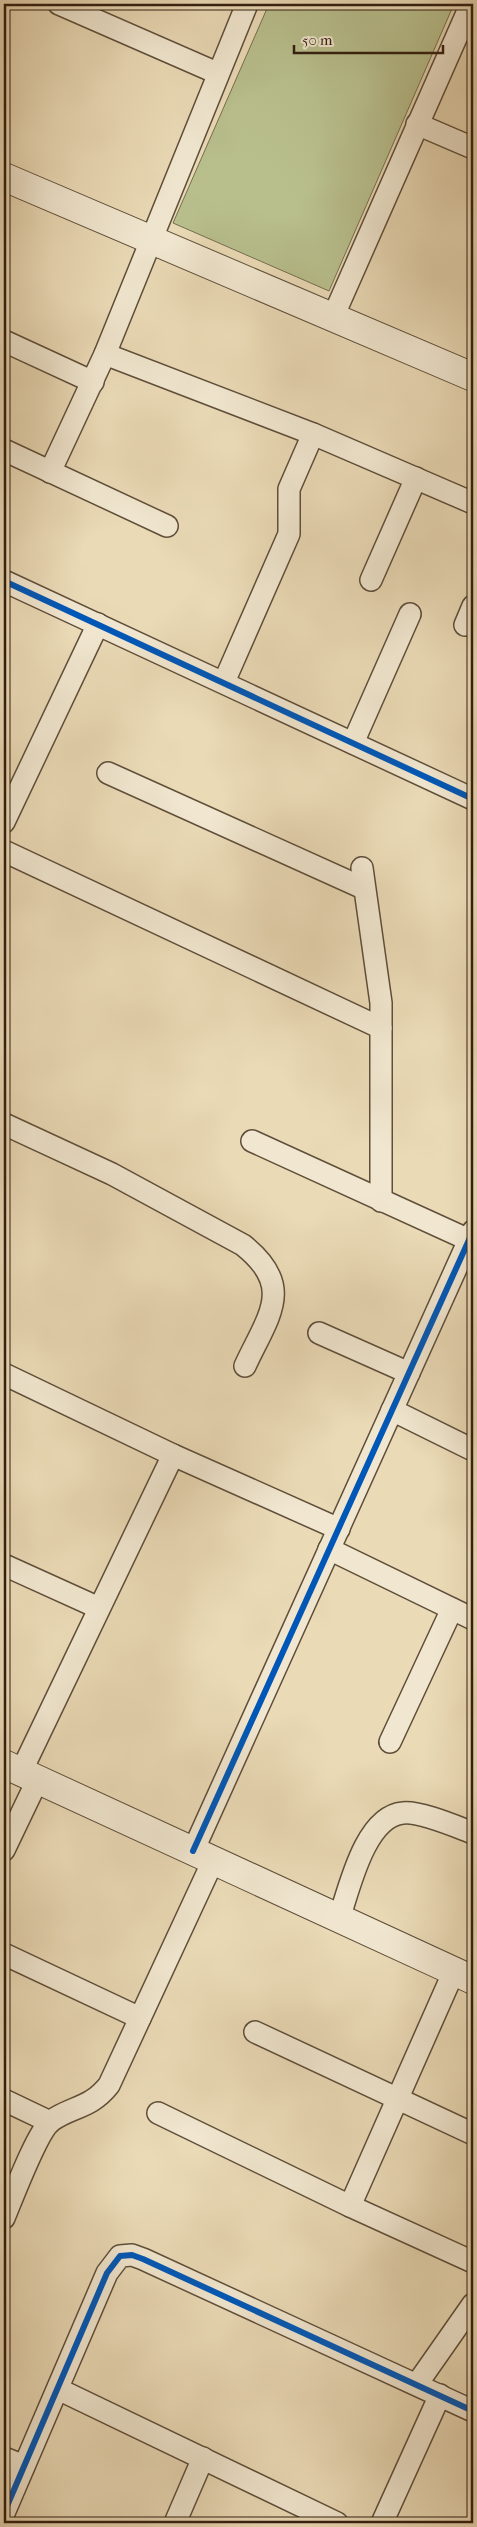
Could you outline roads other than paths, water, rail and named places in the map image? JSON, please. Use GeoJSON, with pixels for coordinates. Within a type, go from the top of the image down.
{"type":"FeatureCollection","features":[{"type":"Feature","properties":{"kind":"street"},"geometry":{"type":"LineString","coordinates":[[59,4],[217,73]]}},
{"type":"Feature","properties":{"kind":"street"},"geometry":{"type":"LineString","coordinates":[[50,472],[105,354],[217,73],[247,4]]}},
{"type":"Feature","properties":{"kind":"street"},"geometry":{"type":"LineString","coordinates":[[333,318],[471,4]]}},
{"type":"Feature","properties":{"kind":"street"},"geometry":{"type":"LineString","coordinates":[[417,124],[473,148]]}},
{"type":"Feature","properties":{"kind":"street"},"geometry":{"type":"LineString","coordinates":[[4,177],[473,377]]}},
{"type":"Feature","properties":{"kind":"street"},"geometry":{"type":"LineString","coordinates":[[4,340],[93,382]]}},
{"type":"Feature","properties":{"kind":"street"},"geometry":{"type":"LineString","coordinates":[[105,354],[313,434],[473,503]]}},
{"type":"Feature","properties":{"kind":"street"},"geometry":{"type":"LineString","coordinates":[[224,682],[289,534],[289,489],[313,434]]}},
{"type":"Feature","properties":{"kind":"street"},"geometry":{"type":"LineString","coordinates":[[4,450],[167,526]]}},
{"type":"Feature","properties":{"kind":"street"},"geometry":{"type":"LineString","coordinates":[[371,580],[416,478]]}},
{"type":"Feature","properties":{"kind":"street"},"geometry":{"type":"LineString","coordinates":[[4,581],[473,799]]}},
{"type":"Feature","properties":{"kind":"street"},"geometry":{"type":"LineString","coordinates":[[353,743],[410,614]]}},
{"type":"Feature","properties":{"kind":"street"},"geometry":{"type":"LineString","coordinates":[[4,822],[12,786],[98,624]]}},
{"type":"Feature","properties":{"kind":"street"},"geometry":{"type":"LineString","coordinates":[[108,773],[363,878],[381,1003],[381,1202]]}},
{"type":"Feature","properties":{"kind":"street"},"geometry":{"type":"LineString","coordinates":[[4,851],[381,1028]]}},
{"type":"Feature","properties":{"kind":"street"},"geometry":{"type":"LineString","coordinates":[[4,1124],[112,1174],[255,1255],[267,1270],[275,1286],[274,1302],[245,1366]]}},
{"type":"Feature","properties":{"kind":"street"},"geometry":{"type":"LineString","coordinates":[[4,2218],[41,2135],[50,2122],[88,2105],[101,2095],[109,2085],[140,2018],[203,1856],[329,1549],[471,1235],[381,1202],[252,1141]]}},
{"type":"Feature","properties":{"kind":"street"},"geometry":{"type":"LineString","coordinates":[[319,1332],[409,1373]]}},
{"type":"Feature","properties":{"kind":"street"},"geometry":{"type":"LineString","coordinates":[[4,1374],[173,1455],[338,1529]]}},
{"type":"Feature","properties":{"kind":"street"},"geometry":{"type":"LineString","coordinates":[[392,1410],[473,1450]]}},
{"type":"Feature","properties":{"kind":"street"},"geometry":{"type":"LineString","coordinates":[[4,1850],[21,1772],[173,1455]]}},
{"type":"Feature","properties":{"kind":"street"},"geometry":{"type":"LineString","coordinates":[[329,1549],[473,1619]]}},
{"type":"Feature","properties":{"kind":"street"},"geometry":{"type":"LineString","coordinates":[[4,1565],[98,1608]]}},
{"type":"Feature","properties":{"kind":"street"},"geometry":{"type":"LineString","coordinates":[[390,1742],[452,1609]]}},
{"type":"Feature","properties":{"kind":"street"},"geometry":{"type":"LineString","coordinates":[[21,1772],[464,1975],[397,2098],[350,2206]]}},
{"type":"Feature","properties":{"kind":"street"},"geometry":{"type":"LineString","coordinates":[[339,1919],[355,1869],[373,1831],[389,1818],[403,1813],[428,1818],[473,1833]]}},
{"type":"Feature","properties":{"kind":"street"},"geometry":{"type":"LineString","coordinates":[[4,1954],[140,2018]]}},
{"type":"Feature","properties":{"kind":"street"},"geometry":{"type":"LineString","coordinates":[[255,2032],[473,2134]]}},
{"type":"Feature","properties":{"kind":"street"},"geometry":{"type":"LineString","coordinates":[[4,2100],[50,2122]]}},
{"type":"Feature","properties":{"kind":"street"},"geometry":{"type":"LineString","coordinates":[[158,2113],[350,2206],[473,2262]]}},
{"type":"Feature","properties":{"kind":"street"},"geometry":{"type":"LineString","coordinates":[[4,2513],[107,2273],[120,2256],[132,2255],[473,2411]]}},
{"type":"Feature","properties":{"kind":"street"},"geometry":{"type":"LineString","coordinates":[[417,2384],[473,2304]]}},
{"type":"Feature","properties":{"kind":"street"},"geometry":{"type":"LineString","coordinates":[[58,2389],[337,2523]]}},
{"type":"Feature","properties":{"kind":"street"},"geometry":{"type":"LineString","coordinates":[[382,2523],[440,2395]]}},
{"type":"Feature","properties":{"kind":"street"},"geometry":{"type":"LineString","coordinates":[[4,2458],[24,2466]]}},
{"type":"Feature","properties":{"kind":"street"},"geometry":{"type":"LineString","coordinates":[[175,2523],[202,2458]]}}]}
